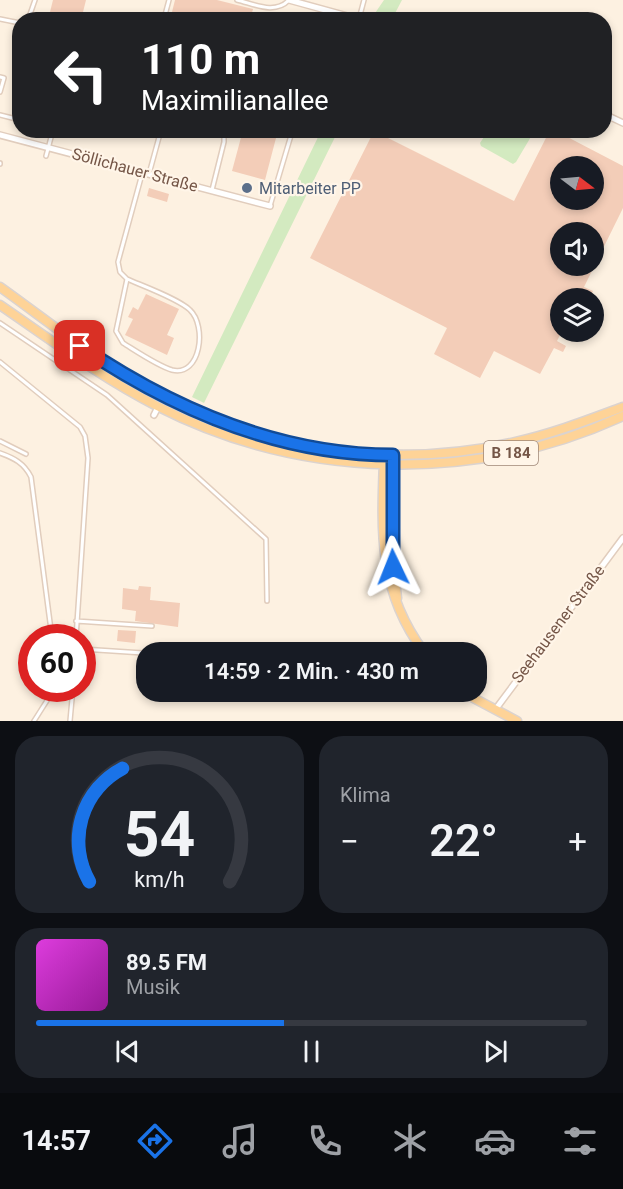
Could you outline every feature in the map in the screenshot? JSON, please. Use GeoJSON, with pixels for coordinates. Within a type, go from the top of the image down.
{"type":"FeatureCollection","features":[{"type":"Feature","properties":{"kind":"main road"},"geometry":{"type":"LineString","coordinates":[[0,287],[105,363],[164,397],[196,412],[245,430],[291,443],[327,450],[389,455],[392,553],[398,604],[418,642]]}},
{"type":"Feature","properties":{"kind":"main road"},"geometry":{"type":"LineString","coordinates":[[0,305],[99,372],[158,407],[226,436],[275,450],[323,460],[388,465]]}},
{"type":"Feature","properties":{"kind":"main road","name":"B 184"},"geometry":{"type":"LineString","coordinates":[[389,455],[447,453],[513,443],[623,407]]}},
{"type":"Feature","properties":{"kind":"main road","name":"B 184"},"geometry":{"type":"LineString","coordinates":[[388,465],[449,462],[512,453],[583,432],[623,416]]}},
{"type":"Feature","properties":{"kind":"main road"},"geometry":{"type":"LineString","coordinates":[[480,702],[517,721]]}},
{"type":"Feature","properties":{"kind":"street"},"geometry":{"type":"LineString","coordinates":[[289,0],[307,2],[338,12]]}},
{"type":"Feature","properties":{"kind":"street","name":"Söllichauer Straße"},"geometry":{"type":"LineString","coordinates":[[0,135],[270,206]]}},
{"type":"Feature","properties":{"kind":"street"},"geometry":{"type":"LineString","coordinates":[[153,415],[158,407]]}},
{"type":"Feature","properties":{"kind":"street","name":"Seehausener Straße"},"geometry":{"type":"LineString","coordinates":[[494,710],[623,538]]}},
{"type":"Feature","properties":{"kind":"lane"},"geometry":{"type":"LineString","coordinates":[[237,0],[273,9],[284,5],[289,0]]}},
{"type":"Feature","properties":{"kind":"lane"},"geometry":{"type":"LineString","coordinates":[[0,77],[4,78],[0,92]]}},
{"type":"Feature","properties":{"kind":"lane"},"geometry":{"type":"LineString","coordinates":[[46,156],[51,138]]}},
{"type":"Feature","properties":{"kind":"lane"},"geometry":{"type":"LineString","coordinates":[[149,174],[159,138]]}},
{"type":"Feature","properties":{"kind":"lane"},"geometry":{"type":"LineString","coordinates":[[212,190],[224,142],[223,138]]}},
{"type":"Feature","properties":{"kind":"lane"},"geometry":{"type":"LineString","coordinates":[[270,206],[290,138]]}},
{"type":"Feature","properties":{"kind":"lane"},"geometry":{"type":"LineString","coordinates":[[127,279],[116,331],[118,338],[172,370],[183,370],[192,363],[201,340],[201,328],[196,316],[188,308],[127,279],[120,272],[118,262],[142,172]]}},
{"type":"Feature","properties":{"kind":"lane"},"geometry":{"type":"LineString","coordinates":[[0,323],[107,395],[266,539],[267,601]]}},
{"type":"Feature","properties":{"kind":"lane"},"geometry":{"type":"LineString","coordinates":[[0,362],[72,419],[85,436],[88,458],[76,624]]}},
{"type":"Feature","properties":{"kind":"lane"},"geometry":{"type":"LineString","coordinates":[[0,441],[26,454]]}},
{"type":"Feature","properties":{"kind":"lane"},"geometry":{"type":"LineString","coordinates":[[0,453],[18,461],[27,468],[31,477],[50,624]]}},
{"type":"Feature","properties":{"kind":"lane"},"geometry":{"type":"LineString","coordinates":[[76,621],[152,626]]}},
{"type":"Feature","properties":{"kind":"lane"},"geometry":{"type":"LineString","coordinates":[[96,650],[136,653]]}},
{"type":"Feature","properties":{"kind":"lane"},"geometry":{"type":"LineString","coordinates":[[34,721],[46,702]]}},
{"type":"Feature","properties":{"kind":"lane"},"geometry":{"type":"LineString","coordinates":[[70,721],[72,702]]}},
{"type":"Feature","properties":{"kind":"green space"},"geometry":{"type":"Polygon","coordinates":[[[384,0],[402,0],[396,12],[376,12],[384,0]]]}},
{"type":"Feature","properties":{"kind":"green space"},"geometry":{"type":"Polygon","coordinates":[[[318,138],[335,138],[204,403],[192,397],[318,138]]]}},
{"type":"Feature","properties":{"kind":"green space"},"geometry":{"type":"Polygon","coordinates":[[[483,138],[530,138],[513,164],[481,146],[483,138]]]}},
{"type":"Feature","properties":{"kind":"building"},"geometry":{"type":"Polygon","coordinates":[[[53,0],[86,0],[83,12],[50,12],[53,0]]]}},
{"type":"Feature","properties":{"kind":"building"},"geometry":{"type":"Polygon","coordinates":[[[175,0],[217,0],[253,9],[252,12],[172,12],[175,0]]]}},
{"type":"Feature","properties":{"kind":"building"},"geometry":{"type":"Polygon","coordinates":[[[241,138],[276,138],[265,180],[232,171],[241,138]]]}},
{"type":"Feature","properties":{"kind":"building"},"geometry":{"type":"Polygon","coordinates":[[[370,138],[388,138],[514,201],[546,138],[569,138],[604,156],[550,156],[550,210],[604,210],[604,156],[623,166],[623,208],[604,246],[604,222],[550,222],[550,276],[589,276],[584,287],[586,288],[550,288],[550,342],[559,342],[566,346],[563,352],[554,348],[540,374],[494,351],[480,378],[434,354],[447,328],[310,258],[370,138]]]}},
{"type":"Feature","properties":{"kind":"building"},"geometry":{"type":"Polygon","coordinates":[[[149,188],[169,194],[167,202],[147,196],[149,188]]]}},
{"type":"Feature","properties":{"kind":"building"},"geometry":{"type":"Polygon","coordinates":[[[146,294],[179,309],[167,335],[174,338],[167,355],[125,335],[133,319],[128,317],[133,307],[138,310],[146,294]]]}},
{"type":"Feature","properties":{"kind":"building"},"geometry":{"type":"Polygon","coordinates":[[[139,586],[151,587],[150,600],[180,603],[178,627],[135,621],[136,611],[122,609],[123,588],[138,590],[139,586]]]}},
{"type":"Feature","properties":{"kind":"building"},"geometry":{"type":"Polygon","coordinates":[[[118,630],[136,631],[135,643],[117,641],[118,630]]]}},
{"type":"Feature","properties":{"kind":"place","name":"Mitarbeiter PP"},"geometry":{"type":"Point","coordinates":[247,188]}},
{"type":"Feature","properties":{"kind":"route"},"geometry":{"type":"LineString","coordinates":[[80,346],[164,397],[227,424],[310,447],[393,455],[393,567]]}}]}
